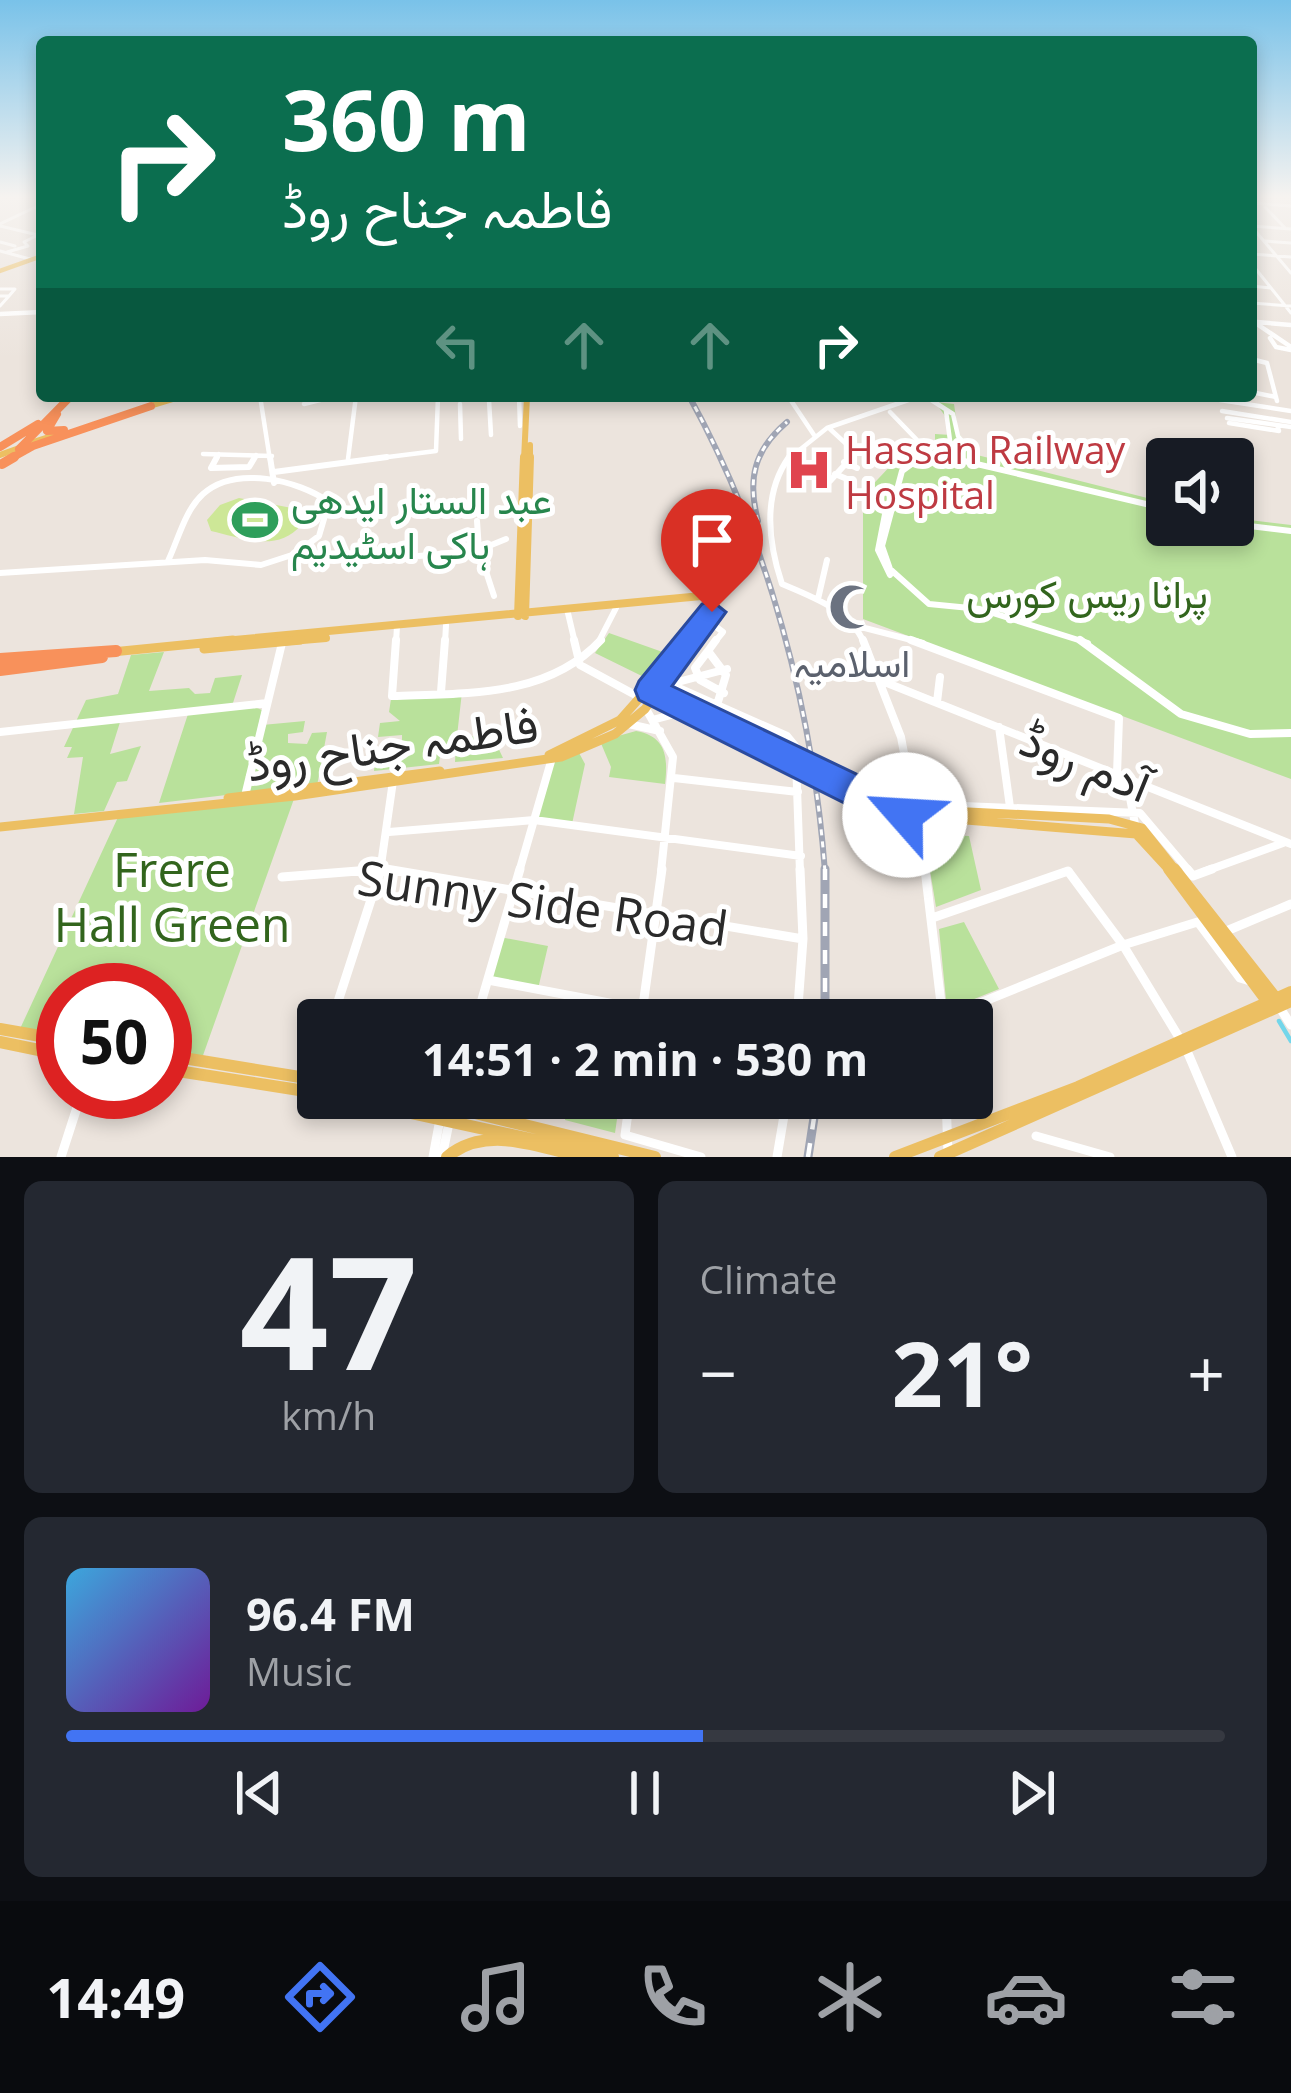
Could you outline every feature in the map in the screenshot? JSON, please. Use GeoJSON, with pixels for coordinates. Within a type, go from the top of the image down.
{"type":"FeatureCollection","features":[{"type":"Feature","properties":{"kind":"highway"},"geometry":{"type":"LineString","coordinates":[[1,457],[62,402]]}},
{"type":"Feature","properties":{"kind":"highway"},"geometry":{"type":"LineString","coordinates":[[64,402],[47,431],[144,407]]}},
{"type":"Feature","properties":{"kind":"highway"},"geometry":{"type":"LineString","coordinates":[[1,457],[144,407]]}},
{"type":"Feature","properties":{"kind":"highway"},"geometry":{"type":"LineString","coordinates":[[1,457],[57,413]]}},
{"type":"Feature","properties":{"kind":"highway"},"geometry":{"type":"LineString","coordinates":[[0,659],[109,654]]}},
{"type":"Feature","properties":{"kind":"highway"},"geometry":{"type":"LineString","coordinates":[[0,670],[109,654]]}},
{"type":"Feature","properties":{"kind":"main road"},"geometry":{"type":"LineString","coordinates":[[0,270],[36,258]]}},
{"type":"Feature","properties":{"kind":"main road"},"geometry":{"type":"LineString","coordinates":[[0,270],[36,258]]}},
{"type":"Feature","properties":{"kind":"main road"},"geometry":{"type":"LineString","coordinates":[[144,407],[160,402]]}},
{"type":"Feature","properties":{"kind":"main road"},"geometry":{"type":"LineString","coordinates":[[522,614],[527,402]]}},
{"type":"Feature","properties":{"kind":"main road"},"geometry":{"type":"LineString","coordinates":[[567,610],[711,600]]}},
{"type":"Feature","properties":{"kind":"main road"},"geometry":{"type":"LineString","coordinates":[[109,654],[282,643],[522,614],[711,600]]}},
{"type":"Feature","properties":{"kind":"main road"},"geometry":{"type":"LineString","coordinates":[[711,600],[717,614],[711,623]]}},
{"type":"Feature","properties":{"kind":"main road","name":"فاطمہ جناح روڈ"},"geometry":{"type":"LineString","coordinates":[[657,694],[710,616],[711,600]]}},
{"type":"Feature","properties":{"kind":"main road"},"geometry":{"type":"LineString","coordinates":[[50,659],[446,625],[522,614]]}},
{"type":"Feature","properties":{"kind":"main road","name":"فاطمہ جناح روڈ"},"geometry":{"type":"LineString","coordinates":[[0,825],[553,757],[624,723],[657,694],[711,623]]}},
{"type":"Feature","properties":{"kind":"main road"},"geometry":{"type":"LineString","coordinates":[[657,694],[701,710]]}},
{"type":"Feature","properties":{"kind":"main road"},"geometry":{"type":"LineString","coordinates":[[657,694],[701,710],[905,815],[1135,824],[1155,838],[1256,980]]}},
{"type":"Feature","properties":{"kind":"main road","name":"فاطمہ جناح روڈ"},"geometry":{"type":"LineString","coordinates":[[0,825],[393,780]]}},
{"type":"Feature","properties":{"kind":"main road"},"geometry":{"type":"LineString","coordinates":[[944,1157],[1280,1001],[1203,920],[1135,824]]}},
{"type":"Feature","properties":{"kind":"main road"},"geometry":{"type":"LineString","coordinates":[[0,1029],[36,1035]]}},
{"type":"Feature","properties":{"kind":"main road"},"geometry":{"type":"LineString","coordinates":[[0,1042],[36,1049]]}},
{"type":"Feature","properties":{"kind":"main road"},"geometry":{"type":"LineString","coordinates":[[895,1157],[1155,1058]]}},
{"type":"Feature","properties":{"kind":"main road"},"geometry":{"type":"LineString","coordinates":[[192,1059],[297,1076]]}},
{"type":"Feature","properties":{"kind":"main road"},"geometry":{"type":"LineString","coordinates":[[192,1074],[297,1090]]}},
{"type":"Feature","properties":{"kind":"main road"},"geometry":{"type":"LineString","coordinates":[[501,1119],[655,1157]]}},
{"type":"Feature","properties":{"kind":"main road"},"geometry":{"type":"LineString","coordinates":[[445,1157],[465,1141],[486,1138],[583,1157]]}},
{"type":"Feature","properties":{"kind":"street"},"geometry":{"type":"LineString","coordinates":[[1271,250],[1291,272]]}},
{"type":"Feature","properties":{"kind":"street"},"geometry":{"type":"LineString","coordinates":[[3,251],[30,259]]}},
{"type":"Feature","properties":{"kind":"street"},"geometry":{"type":"LineString","coordinates":[[1257,254],[1291,257]]}},
{"type":"Feature","properties":{"kind":"street"},"geometry":{"type":"LineString","coordinates":[[1257,272],[1289,308]]}},
{"type":"Feature","properties":{"kind":"street"},"geometry":{"type":"LineString","coordinates":[[1257,287],[1271,288]]}},
{"type":"Feature","properties":{"kind":"street"},"geometry":{"type":"LineString","coordinates":[[0,292],[9,296],[0,306]]}},
{"type":"Feature","properties":{"kind":"street"},"geometry":{"type":"LineString","coordinates":[[1257,304],[1289,308]]}},
{"type":"Feature","properties":{"kind":"street"},"geometry":{"type":"LineString","coordinates":[[0,314],[36,312]]}},
{"type":"Feature","properties":{"kind":"street"},"geometry":{"type":"LineString","coordinates":[[1257,322],[1291,325]]}},
{"type":"Feature","properties":{"kind":"street"},"geometry":{"type":"LineString","coordinates":[[1257,325],[1276,346],[1289,346]]}},
{"type":"Feature","properties":{"kind":"street"},"geometry":{"type":"LineString","coordinates":[[1257,360],[1267,363],[1284,424]]}},
{"type":"Feature","properties":{"kind":"street"},"geometry":{"type":"LineString","coordinates":[[1257,394],[1291,411]]}},
{"type":"Feature","properties":{"kind":"street"},"geometry":{"type":"LineString","coordinates":[[1257,401],[1276,402]]}},
{"type":"Feature","properties":{"kind":"street"},"geometry":{"type":"LineString","coordinates":[[261,402],[274,483]]}},
{"type":"Feature","properties":{"kind":"street"},"geometry":{"type":"LineString","coordinates":[[304,404],[310,402]]}},
{"type":"Feature","properties":{"kind":"street"},"geometry":{"type":"LineString","coordinates":[[348,459],[355,402]]}},
{"type":"Feature","properties":{"kind":"street"},"geometry":{"type":"LineString","coordinates":[[274,472],[436,451],[438,402]]}},
{"type":"Feature","properties":{"kind":"street"},"geometry":{"type":"LineString","coordinates":[[489,402],[491,435]]}},
{"type":"Feature","properties":{"kind":"street"},"geometry":{"type":"LineString","coordinates":[[520,426],[523,402]]}},
{"type":"Feature","properties":{"kind":"street"},"geometry":{"type":"LineString","coordinates":[[792,402],[814,435]]}},
{"type":"Feature","properties":{"kind":"street"},"geometry":{"type":"LineString","coordinates":[[912,402],[814,435],[777,480],[766,526],[782,584],[818,599],[856,626],[929,644],[1120,719],[1113,772],[1135,824]]}},
{"type":"Feature","properties":{"kind":"street"},"geometry":{"type":"LineString","coordinates":[[930,402],[950,418],[952,454]]}},
{"type":"Feature","properties":{"kind":"street"},"geometry":{"type":"LineString","coordinates":[[932,402],[953,413],[958,436],[975,458]]}},
{"type":"Feature","properties":{"kind":"street"},"geometry":{"type":"LineString","coordinates":[[460,404],[461,439]]}},
{"type":"Feature","properties":{"kind":"street"},"geometry":{"type":"LineString","coordinates":[[1222,411],[1284,424]]}},
{"type":"Feature","properties":{"kind":"street"},"geometry":{"type":"LineString","coordinates":[[847,479],[832,478],[856,453],[885,453],[919,442],[890,412]]}},
{"type":"Feature","properties":{"kind":"street"},"geometry":{"type":"LineString","coordinates":[[1228,421],[1279,431],[1284,424]]}},
{"type":"Feature","properties":{"kind":"street"},"geometry":{"type":"LineString","coordinates":[[904,426],[919,424]]}},
{"type":"Feature","properties":{"kind":"street"},"geometry":{"type":"LineString","coordinates":[[830,428],[856,453]]}},
{"type":"Feature","properties":{"kind":"street"},"geometry":{"type":"LineString","coordinates":[[885,453],[893,460]]}},
{"type":"Feature","properties":{"kind":"street"},"geometry":{"type":"LineString","coordinates":[[203,454],[273,456]]}},
{"type":"Feature","properties":{"kind":"street"},"geometry":{"type":"LineString","coordinates":[[219,454],[212,468],[248,467],[256,455]]}},
{"type":"Feature","properties":{"kind":"street"},"geometry":{"type":"LineString","coordinates":[[952,454],[1146,503]]}},
{"type":"Feature","properties":{"kind":"street"},"geometry":{"type":"LineString","coordinates":[[1146,503],[952,454],[911,460],[902,471],[883,533],[890,569],[935,607],[980,610],[1086,642],[1181,714],[1250,734],[1291,733]]}},
{"type":"Feature","properties":{"kind":"street"},"geometry":{"type":"LineString","coordinates":[[844,462],[856,468]]}},
{"type":"Feature","properties":{"kind":"street"},"geometry":{"type":"LineString","coordinates":[[0,573],[168,561],[230,560],[261,566],[308,547],[325,526],[329,502],[314,490],[232,482],[201,496],[168,561]]}},
{"type":"Feature","properties":{"kind":"street"},"geometry":{"type":"LineString","coordinates":[[477,521],[479,550],[494,596]]}},
{"type":"Feature","properties":{"kind":"street"},"geometry":{"type":"LineString","coordinates":[[1254,526],[1291,530]]}},
{"type":"Feature","properties":{"kind":"street"},"geometry":{"type":"LineString","coordinates":[[493,532],[494,545]]}},
{"type":"Feature","properties":{"kind":"street"},"geometry":{"type":"LineString","coordinates":[[419,556],[479,550],[506,538]]}},
{"type":"Feature","properties":{"kind":"street"},"geometry":{"type":"LineString","coordinates":[[818,599],[827,560]]}},
{"type":"Feature","properties":{"kind":"street"},"geometry":{"type":"LineString","coordinates":[[397,628],[390,694],[441,692],[533,683],[580,665],[607,632],[616,608]]}},
{"type":"Feature","properties":{"kind":"street"},"geometry":{"type":"LineString","coordinates":[[567,610],[580,665]]}},
{"type":"Feature","properties":{"kind":"street"},"geometry":{"type":"LineString","coordinates":[[711,623],[723,632],[695,668],[724,693]]}},
{"type":"Feature","properties":{"kind":"street"},"geometry":{"type":"LineString","coordinates":[[441,692],[446,625]]}},
{"type":"Feature","properties":{"kind":"street"},"geometry":{"type":"LineString","coordinates":[[856,626],[901,737],[934,917],[941,999]]}},
{"type":"Feature","properties":{"kind":"street"},"geometry":{"type":"LineString","coordinates":[[244,796],[282,643]]}},
{"type":"Feature","properties":{"kind":"street"},"geometry":{"type":"LineString","coordinates":[[708,651],[727,669]]}},
{"type":"Feature","properties":{"kind":"street"},"geometry":{"type":"LineString","coordinates":[[580,665],[657,694],[717,705],[794,740],[803,939],[799,999]]}},
{"type":"Feature","properties":{"kind":"street"},"geometry":{"type":"LineString","coordinates":[[657,694],[727,669]]}},
{"type":"Feature","properties":{"kind":"street"},"geometry":{"type":"LineString","coordinates":[[717,705],[727,669]]}},
{"type":"Feature","properties":{"kind":"street"},"geometry":{"type":"LineString","coordinates":[[937,702],[940,677]]}},
{"type":"Feature","properties":{"kind":"street","name":"آدم روڈ"},"geometry":{"type":"LineString","coordinates":[[880,680],[1288,843]]}},
{"type":"Feature","properties":{"kind":"street"},"geometry":{"type":"LineString","coordinates":[[644,999],[674,778],[657,694]]}},
{"type":"Feature","properties":{"kind":"street"},"geometry":{"type":"LineString","coordinates":[[0,732],[267,703]]}},
{"type":"Feature","properties":{"kind":"street"},"geometry":{"type":"LineString","coordinates":[[660,717],[796,767]]}},
{"type":"Feature","properties":{"kind":"street"},"geometry":{"type":"LineString","coordinates":[[624,723],[661,731]]}},
{"type":"Feature","properties":{"kind":"street"},"geometry":{"type":"LineString","coordinates":[[999,727],[1011,816]]}},
{"type":"Feature","properties":{"kind":"street"},"geometry":{"type":"LineString","coordinates":[[482,999],[553,757]]}},
{"type":"Feature","properties":{"kind":"street"},"geometry":{"type":"LineString","coordinates":[[674,778],[798,792]]}},
{"type":"Feature","properties":{"kind":"street"},"geometry":{"type":"LineString","coordinates":[[1124,789],[1130,779]]}},
{"type":"Feature","properties":{"kind":"street"},"geometry":{"type":"LineString","coordinates":[[340,999],[370,925],[385,869],[393,780]]}},
{"type":"Feature","properties":{"kind":"street"},"geometry":{"type":"LineString","coordinates":[[914,804],[1135,824],[1148,818],[1193,876],[1288,843]]}},
{"type":"Feature","properties":{"kind":"street"},"geometry":{"type":"LineString","coordinates":[[389,832],[534,820],[801,856]]}},
{"type":"Feature","properties":{"kind":"street","name":"Sunny Side Road"},"geometry":{"type":"LineString","coordinates":[[282,877],[385,869],[803,939]]}},
{"type":"Feature","properties":{"kind":"street"},"geometry":{"type":"LineString","coordinates":[[934,917],[1064,870],[1080,884],[1124,945],[1183,1043],[1232,1157]]}},
{"type":"Feature","properties":{"kind":"street"},"geometry":{"type":"LineString","coordinates":[[1224,932],[1291,904]]}},
{"type":"Feature","properties":{"kind":"street"},"geometry":{"type":"LineString","coordinates":[[992,999],[1124,945],[1203,920]]}},
{"type":"Feature","properties":{"kind":"street"},"geometry":{"type":"LineString","coordinates":[[488,980],[574,999]]}},
{"type":"Feature","properties":{"kind":"street"},"geometry":{"type":"LineString","coordinates":[[1280,1001],[1291,1025]]}},
{"type":"Feature","properties":{"kind":"street"},"geometry":{"type":"LineString","coordinates":[[61,1157],[73,1119]]}},
{"type":"Feature","properties":{"kind":"street"},"geometry":{"type":"LineString","coordinates":[[433,1157],[444,1119]]}},
{"type":"Feature","properties":{"kind":"street"},"geometry":{"type":"LineString","coordinates":[[445,1157],[447,1119]]}},
{"type":"Feature","properties":{"kind":"street"},"geometry":{"type":"LineString","coordinates":[[777,1157],[783,1119]]}},
{"type":"Feature","properties":{"kind":"street"},"geometry":{"type":"LineString","coordinates":[[944,1157],[945,1119]]}},
{"type":"Feature","properties":{"kind":"street"},"geometry":{"type":"LineString","coordinates":[[1036,1136],[1109,1157]]}},
{"type":"Feature","properties":{"kind":"street"},"geometry":{"type":"LineString","coordinates":[[620,1146],[701,1157]]}},
{"type":"Feature","properties":{"kind":"green space","name":"پرانا ریس کورس"},"geometry":{"type":"Polygon","coordinates":[[[935,402],[954,404],[958,432],[973,454],[1146,498],[1146,546],[1254,546],[1254,521],[1291,525],[1291,779],[863,619],[863,495],[894,462],[935,447],[935,434],[951,435],[948,420],[935,402]]]}},
{"type":"Feature","properties":{"kind":"green space"},"geometry":{"type":"Polygon","coordinates":[[[239,498],[297,509],[301,525],[292,534],[271,541],[211,531],[207,520],[220,505],[239,498]]]}},
{"type":"Feature","properties":{"kind":"green space"},"geometry":{"type":"Polygon","coordinates":[[[609,633],[671,655],[650,680],[595,653],[609,633]]]}},
{"type":"Feature","properties":{"kind":"green space"},"geometry":{"type":"Polygon","coordinates":[[[164,652],[149,691],[189,688],[195,694],[210,693],[215,678],[242,675],[232,706],[121,719],[110,754],[141,746],[127,781],[117,782],[104,811],[74,814],[83,757],[67,758],[72,747],[64,747],[86,700],[118,694],[131,655],[164,652]]]}},
{"type":"Feature","properties":{"kind":"green space"},"geometry":{"type":"Polygon","coordinates":[[[462,692],[457,736],[493,737],[503,758],[455,762],[456,745],[441,748],[439,764],[374,771],[376,753],[385,752],[387,744],[402,743],[402,735],[378,737],[380,723],[400,721],[389,712],[391,699],[462,692]]]}},
{"type":"Feature","properties":{"kind":"green space"},"geometry":{"type":"Polygon","coordinates":[[[262,710],[243,793],[159,803],[188,714],[262,710]]]}},
{"type":"Feature","properties":{"kind":"green space"},"geometry":{"type":"Polygon","coordinates":[[[305,721],[303,732],[288,734],[288,743],[307,744],[312,733],[327,732],[317,786],[245,796],[262,725],[305,721]]]}},
{"type":"Feature","properties":{"kind":"green space"},"geometry":{"type":"Polygon","coordinates":[[[636,731],[660,743],[665,784],[609,777],[611,767],[600,741],[636,731]]]}},
{"type":"Feature","properties":{"kind":"green space"},"geometry":{"type":"Polygon","coordinates":[[[578,751],[585,764],[572,824],[535,819],[552,759],[578,751]]]}},
{"type":"Feature","properties":{"kind":"green space","name":"Frere Hall Green"},"geometry":{"type":"Polygon","coordinates":[[[295,796],[201,1061],[192,1060],[192,963],[50,963],[119,815],[295,796]]]}},
{"type":"Feature","properties":{"kind":"green space"},"geometry":{"type":"Polygon","coordinates":[[[924,834],[969,836],[981,890],[936,907],[924,834]]]}},
{"type":"Feature","properties":{"kind":"green space"},"geometry":{"type":"Polygon","coordinates":[[[964,922],[999,989],[974,999],[946,999],[939,929],[964,922]]]}},
{"type":"Feature","properties":{"kind":"green space"},"geometry":{"type":"Polygon","coordinates":[[[500,937],[548,946],[538,989],[488,980],[500,937]]]}},
{"type":"Feature","properties":{"kind":"green space","name":"Frere Hall Green"},"geometry":{"type":"Polygon","coordinates":[[[36,994],[36,1034],[19,1031],[36,994]]]}},
{"type":"Feature","properties":{"kind":"green space"},"geometry":{"type":"Polygon","coordinates":[[[565,1119],[617,1119],[615,1133],[565,1119]]]}},
{"type":"Feature","properties":{"kind":"waterway"},"geometry":{"type":"LineString","coordinates":[[1279,1021],[1291,1041]]}},
{"type":"Feature","properties":{"kind":"railway"},"geometry":{"type":"LineString","coordinates":[[692,402],[742,508],[782,627],[810,749],[825,872]]}},
{"type":"Feature","properties":{"kind":"railway"},"geometry":{"type":"LineString","coordinates":[[758,521],[753,492],[756,466],[767,443],[787,422]]}},
{"type":"Feature","properties":{"kind":"railway"},"geometry":{"type":"LineString","coordinates":[[825,872],[825,999]]}},
{"type":"Feature","properties":{"kind":"railway"},"geometry":{"type":"LineString","coordinates":[[808,1157],[814,1119]]}},
{"type":"Feature","properties":{"kind":"place","name":"Hassan Railway Hospital"},"geometry":{"type":"Point","coordinates":[809,470]}},
{"type":"Feature","properties":{"kind":"place","name":"عبد الستار ایدھی ہاکی اسٹیدیم"},"geometry":{"type":"Point","coordinates":[255,520]}},
{"type":"Feature","properties":{"kind":"place","name":"اسلامیہ"},"geometry":{"type":"Point","coordinates":[852,607]}},
{"type":"Feature","properties":{"kind":"route"},"geometry":{"type":"LineString","coordinates":[[712,612],[650,690],[783,751],[905,815]]}}]}
